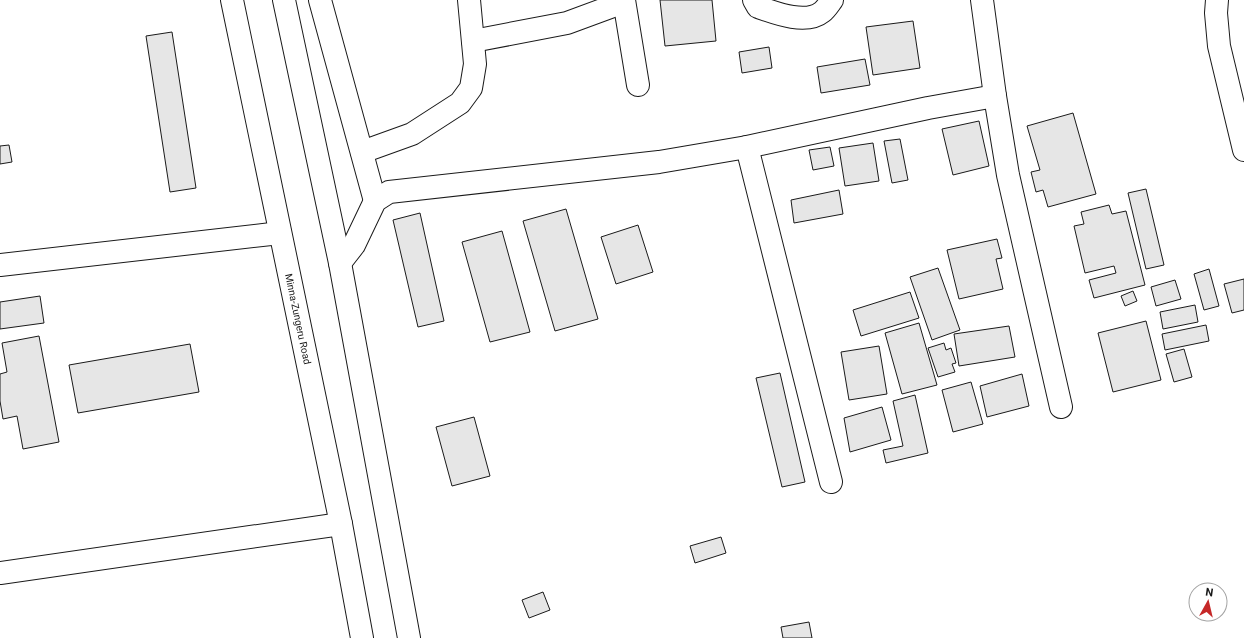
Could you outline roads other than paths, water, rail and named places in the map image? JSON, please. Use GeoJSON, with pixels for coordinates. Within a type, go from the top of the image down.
{"type":"FeatureCollection","features":[{"type":"Feature","properties":{"kind":"street","name":"Minna-Zungeru Road"},"geometry":{"type":"LineString","coordinates":[[232,0],[341,524],[362,638]]}},
{"type":"Feature","properties":{"kind":"street"},"geometry":{"type":"LineString","coordinates":[[284,0],[340,263],[408,638]]}},
{"type":"Feature","properties":{"kind":"street"},"geometry":{"type":"LineString","coordinates":[[320,0],[375,201]]}},
{"type":"Feature","properties":{"kind":"street"},"geometry":{"type":"LineString","coordinates":[[362,152],[412,134],[460,103],[470,88],[475,64],[469,0]]}},
{"type":"Feature","properties":{"kind":"street"},"geometry":{"type":"LineString","coordinates":[[754,0],[758,7],[787,16],[805,18],[822,13],[832,0]]}},
{"type":"Feature","properties":{"kind":"street"},"geometry":{"type":"LineString","coordinates":[[982,0],[995,96],[1008,175],[1061,407]]}},
{"type":"Feature","properties":{"kind":"street"},"geometry":{"type":"LineString","coordinates":[[1217,0],[1216,13],[1219,46],[1244,150]]}},
{"type":"Feature","properties":{"kind":"street"},"geometry":{"type":"LineString","coordinates":[[473,41],[567,23],[624,1],[638,85]]}},
{"type":"Feature","properties":{"kind":"street"},"geometry":{"type":"LineString","coordinates":[[340,263],[354,245],[375,201],[389,192],[659,162],[747,147],[928,108],[995,96]]}},
{"type":"Feature","properties":{"kind":"street"},"geometry":{"type":"LineString","coordinates":[[747,147],[831,482]]}},
{"type":"Feature","properties":{"kind":"street"},"geometry":{"type":"LineString","coordinates":[[0,265],[280,233]]}},
{"type":"Feature","properties":{"kind":"street"},"geometry":{"type":"LineString","coordinates":[[0,573],[341,524]]}}]}
